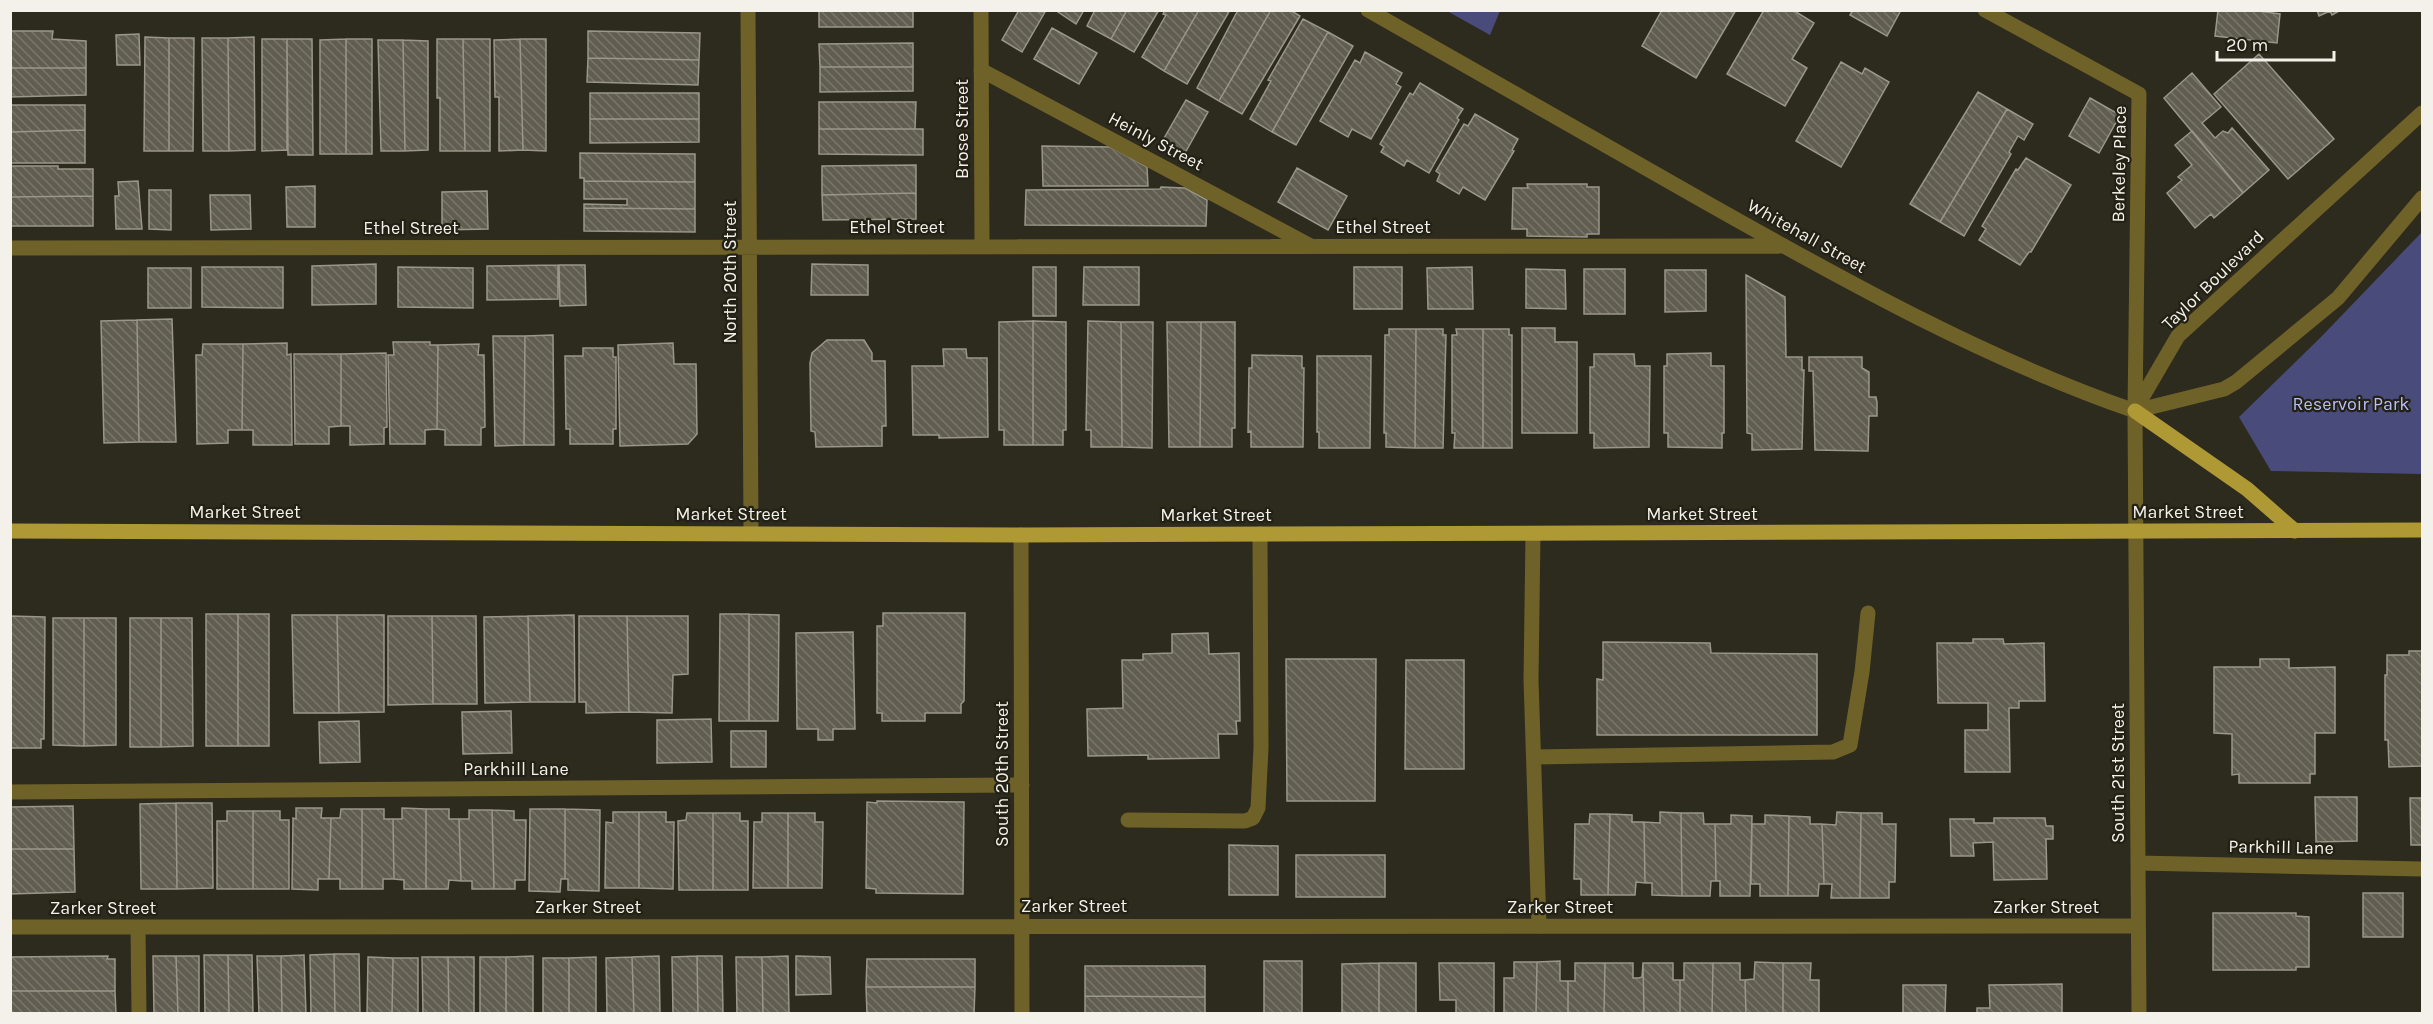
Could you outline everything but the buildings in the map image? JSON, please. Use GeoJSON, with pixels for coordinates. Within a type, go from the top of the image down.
{"type":"FeatureCollection","features":[{"type":"Feature","properties":{"kind":"main road"},"geometry":{"type":"LineString","coordinates":[[2135,411],[2247,489],[2295,531]]}},
{"type":"Feature","properties":{"kind":"main road","name":"Market Street"},"geometry":{"type":"LineString","coordinates":[[10,531],[1021,535],[2422,530]]}},
{"type":"Feature","properties":{"kind":"street","name":"North 20th Street"},"geometry":{"type":"LineString","coordinates":[[748,10],[751,533]]}},
{"type":"Feature","properties":{"kind":"street","name":"Brose Street"},"geometry":{"type":"LineString","coordinates":[[981,10],[982,247]]}},
{"type":"Feature","properties":{"kind":"street","name":"Whitehall Street"},"geometry":{"type":"LineString","coordinates":[[1368,10],[1784,246],[1916,317],[2070,388],[2135,411]]}},
{"type":"Feature","properties":{"kind":"street","name":"Berkeley Place"},"geometry":{"type":"LineString","coordinates":[[1985,10],[2139,94],[2135,411]]}},
{"type":"Feature","properties":{"kind":"street","name":"Heinly Street"},"geometry":{"type":"LineString","coordinates":[[981,70],[1312,247]]}},
{"type":"Feature","properties":{"kind":"street","name":"Taylor Boulevard"},"geometry":{"type":"LineString","coordinates":[[2135,411],[2178,336],[2422,113]]}},
{"type":"Feature","properties":{"kind":"street"},"geometry":{"type":"LineString","coordinates":[[2137,532],[2135,411],[2224,389],[2236,382],[2338,298],[2422,198]]}},
{"type":"Feature","properties":{"kind":"street","name":"Ethel Street"},"geometry":{"type":"LineString","coordinates":[[10,248],[1784,246]]}},
{"type":"Feature","properties":{"kind":"street","name":"South 21st Street"},"geometry":{"type":"LineString","coordinates":[[2137,532],[2139,1014]]}},
{"type":"Feature","properties":{"kind":"street"},"geometry":{"type":"LineString","coordinates":[[1128,820],[1245,821],[1253,818],[1258,808],[1261,748],[1260,534]]}},
{"type":"Feature","properties":{"kind":"street"},"geometry":{"type":"LineString","coordinates":[[1533,534],[1531,680],[1539,926]]}},
{"type":"Feature","properties":{"kind":"street","name":"South 20th Street"},"geometry":{"type":"LineString","coordinates":[[1021,535],[1022,1014]]}},
{"type":"Feature","properties":{"kind":"street"},"geometry":{"type":"LineString","coordinates":[[1534,757],[1833,752],[1850,745],[1862,672],[1868,613]]}},
{"type":"Feature","properties":{"kind":"street","name":"Parkhill Lane"},"geometry":{"type":"LineString","coordinates":[[10,792],[1022,785]]}},
{"type":"Feature","properties":{"kind":"street","name":"Parkhill Lane"},"geometry":{"type":"LineString","coordinates":[[2138,863],[2422,869]]}},
{"type":"Feature","properties":{"kind":"street","name":"Zarker Street"},"geometry":{"type":"LineString","coordinates":[[10,927],[2138,926]]}},
{"type":"Feature","properties":{"kind":"street"},"geometry":{"type":"LineString","coordinates":[[138,928],[139,1014]]}},
{"type":"Feature","properties":{"kind":"green space"},"geometry":{"type":"Polygon","coordinates":[[[1447,11],[1500,11],[1490,35],[1447,11]]]}},
{"type":"Feature","properties":{"kind":"green space","name":"Reservoir Park"},"geometry":{"type":"Polygon","coordinates":[[[2422,232],[2422,474],[2271,471],[2239,417],[2321,337],[2422,232]]]}}]}
